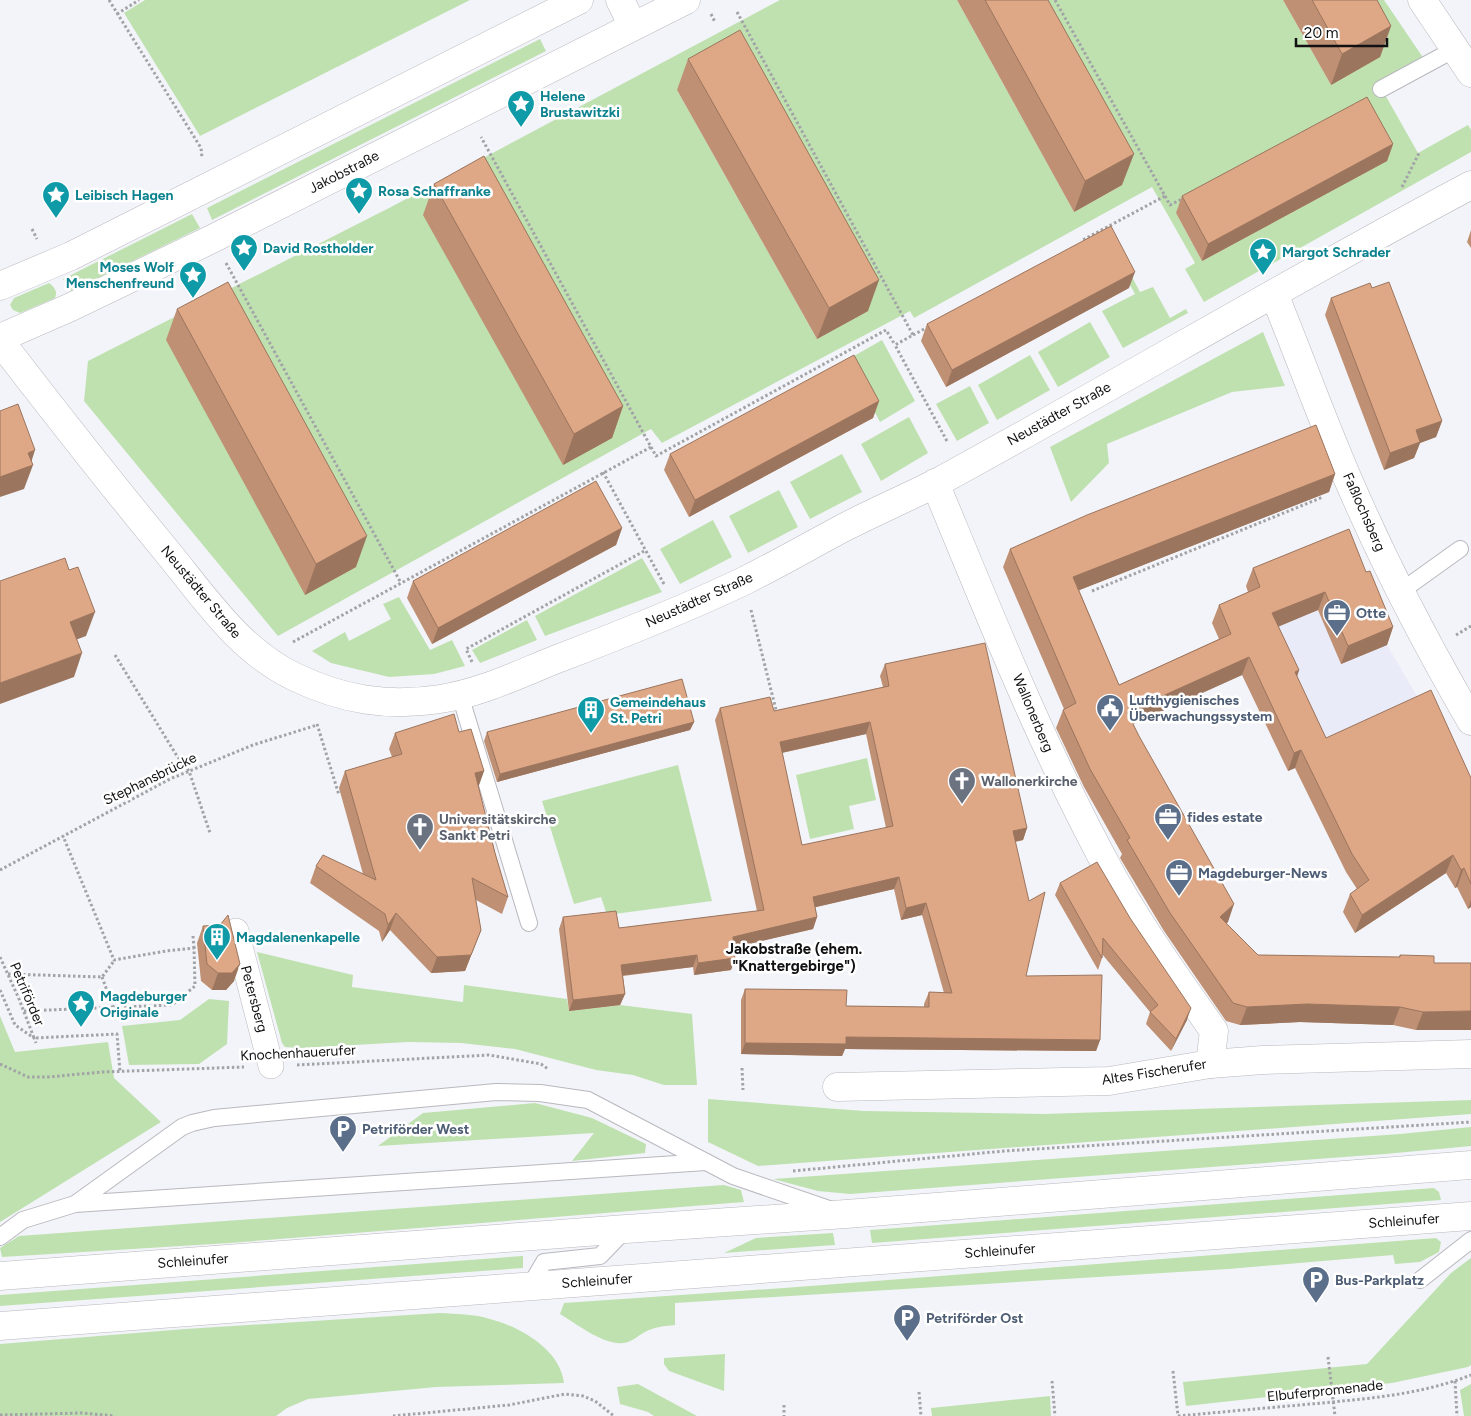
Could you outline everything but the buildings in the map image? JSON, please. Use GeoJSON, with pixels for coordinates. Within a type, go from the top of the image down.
{"type":"FeatureCollection","features":[{"type":"Feature","properties":{"kind":"street"},"geometry":{"type":"LineString","coordinates":[[0,286],[72,256],[579,0]]}},
{"type":"Feature","properties":{"kind":"street"},"geometry":{"type":"LineString","coordinates":[[620,0],[633,26]]}},
{"type":"Feature","properties":{"kind":"street","name":"Jakobstraße"},"geometry":{"type":"LineString","coordinates":[[0,340],[110,289],[686,0]]}},
{"type":"Feature","properties":{"kind":"street"},"geometry":{"type":"LineString","coordinates":[[1422,0],[1471,73]]}},
{"type":"Feature","properties":{"kind":"street","name":"Neustädter Straße"},"geometry":{"type":"LineString","coordinates":[[0,340],[110,482],[227,624],[247,645],[271,663],[321,688],[352,698],[373,702],[412,702],[472,691],[616,636],[744,581],[935,483],[1471,185]]}},
{"type":"Feature","properties":{"kind":"street","name":"Faßlochsberg"},"geometry":{"type":"LineString","coordinates":[[1274,294],[1352,486],[1400,592],[1430,650],[1471,721]]}},
{"type":"Feature","properties":{"kind":"street","name":"Wallonerberg"},"geometry":{"type":"LineString","coordinates":[[935,483],[1055,764],[1116,883],[1149,936],[1214,1031],[1210,1064]]}},
{"type":"Feature","properties":{"kind":"street","name":"Petersberg"},"geometry":{"type":"LineString","coordinates":[[236,931],[272,1066]]}},
{"type":"Feature","properties":{"kind":"street","name":"Altes Fischerufer"},"geometry":{"type":"LineString","coordinates":[[836,1087],[1109,1081],[1210,1064],[1263,1060],[1471,1054]]}},
{"type":"Feature","properties":{"kind":"street","name":"Schleinufer"},"geometry":{"type":"LineString","coordinates":[[0,1276],[846,1214],[1471,1165]]}},
{"type":"Feature","properties":{"kind":"street","name":"Schleinufer"},"geometry":{"type":"LineString","coordinates":[[0,1326],[1471,1216]]}},
{"type":"Feature","properties":{"kind":"lane"},"geometry":{"type":"LineString","coordinates":[[1382,89],[1456,50]]}},
{"type":"Feature","properties":{"kind":"lane"},"geometry":{"type":"LineString","coordinates":[[1400,592],[1460,549]]}},
{"type":"Feature","properties":{"kind":"lane"},"geometry":{"type":"LineString","coordinates":[[472,691],[529,923]]}},
{"type":"Feature","properties":{"kind":"lane"},"geometry":{"type":"LineString","coordinates":[[74,1204],[172,1132],[192,1123],[214,1118],[410,1102],[488,1093],[540,1093],[588,1100],[733,1176],[846,1214]]}},
{"type":"Feature","properties":{"kind":"lane"},"geometry":{"type":"LineString","coordinates":[[0,1237],[23,1220],[74,1204],[706,1162]]}},
{"type":"Feature","properties":{"kind":"lane","name":"Schleinufer"},"geometry":{"type":"LineString","coordinates":[[530,1286],[544,1262],[600,1256],[626,1229]]}},
{"type":"Feature","properties":{"kind":"lane"},"geometry":{"type":"LineString","coordinates":[[1420,1280],[1471,1240]]}},
{"type":"Feature","properties":{"kind":"path"},"geometry":{"type":"LineString","coordinates":[[109,0],[201,148]]}},
{"type":"Feature","properties":{"kind":"path"},"geometry":{"type":"LineString","coordinates":[[117,14],[139,0]]}},
{"type":"Feature","properties":{"kind":"path"},"geometry":{"type":"LineString","coordinates":[[1055,0],[1170,205],[1187,196]]}},
{"type":"Feature","properties":{"kind":"path"},"geometry":{"type":"LineString","coordinates":[[737,12],[913,336]]}},
{"type":"Feature","properties":{"kind":"path"},"geometry":{"type":"LineString","coordinates":[[466,110],[656,456],[886,330],[961,468]]}},
{"type":"Feature","properties":{"kind":"path"},"geometry":{"type":"LineString","coordinates":[[1079,243],[1165,196]]}},
{"type":"Feature","properties":{"kind":"path"},"geometry":{"type":"LineString","coordinates":[[230,271],[401,583]]}},
{"type":"Feature","properties":{"kind":"path"},"geometry":{"type":"LineString","coordinates":[[895,345],[931,326]]}},
{"type":"Feature","properties":{"kind":"path"},"geometry":{"type":"LineString","coordinates":[[271,663],[290,644],[651,447]]}},
{"type":"Feature","properties":{"kind":"path"},"geometry":{"type":"LineString","coordinates":[[603,472],[679,610]]}},
{"type":"Feature","properties":{"kind":"path"},"geometry":{"type":"LineString","coordinates":[[1092,591],[1352,486]]}},
{"type":"Feature","properties":{"kind":"path"},"geometry":{"type":"LineString","coordinates":[[472,691],[466,649],[646,550]]}},
{"type":"Feature","properties":{"kind":"path"},"geometry":{"type":"LineString","coordinates":[[744,581],[778,719]]}},
{"type":"Feature","properties":{"kind":"path"},"geometry":{"type":"LineString","coordinates":[[115,656],[176,756],[189,771],[210,832]]}},
{"type":"Feature","properties":{"kind":"path","name":"Stephansbrücke"},"geometry":{"type":"LineString","coordinates":[[0,870],[170,779],[253,745],[317,725],[339,794]]}},
{"type":"Feature","properties":{"kind":"path"},"geometry":{"type":"LineString","coordinates":[[63,836],[114,960]]}},
{"type":"Feature","properties":{"kind":"path"},"geometry":{"type":"LineString","coordinates":[[24,1011],[172,1005],[195,986],[193,936]]}},
{"type":"Feature","properties":{"kind":"path"},"geometry":{"type":"LineString","coordinates":[[102,977],[114,960],[194,948]]}},
{"type":"Feature","properties":{"kind":"path","name":"Petriförder"},"geometry":{"type":"LineString","coordinates":[[0,957],[35,1041]]}},
{"type":"Feature","properties":{"kind":"path"},"geometry":{"type":"LineString","coordinates":[[8,974],[102,977]]}},
{"type":"Feature","properties":{"kind":"path"},"geometry":{"type":"LineString","coordinates":[[102,977],[113,1007]]}},
{"type":"Feature","properties":{"kind":"path","name":"Petriförder"},"geometry":{"type":"LineString","coordinates":[[0,990],[15,1025],[35,1041]]}},
{"type":"Feature","properties":{"kind":"path","name":"Petriförder"},"geometry":{"type":"LineString","coordinates":[[35,1041],[43,1038],[117,1034],[120,1072]]}},
{"type":"Feature","properties":{"kind":"path","name":"Knochenhauerufer"},"geometry":{"type":"LineString","coordinates":[[0,1064],[28,1078],[489,1055],[541,1064],[549,1070]]}},
{"type":"Feature","properties":{"kind":"path"},"geometry":{"type":"LineString","coordinates":[[742,1068],[743,1090]]}},
{"type":"Feature","properties":{"kind":"path"},"geometry":{"type":"LineString","coordinates":[[1328,1357],[1335,1416]]}},
{"type":"Feature","properties":{"kind":"path"},"geometry":{"type":"LineString","coordinates":[[1173,1371],[1178,1416]]}},
{"type":"Feature","properties":{"kind":"path","name":"Elbuferpromenade"},"geometry":{"type":"LineString","coordinates":[[1178,1416],[1404,1394],[1471,1375]]}},
{"type":"Feature","properties":{"kind":"path"},"geometry":{"type":"LineString","coordinates":[[1052,1381],[1055,1416]]}},
{"type":"Feature","properties":{"kind":"path"},"geometry":{"type":"LineString","coordinates":[[1455,1381],[1457,1416]]}},
{"type":"Feature","properties":{"kind":"path"},"geometry":{"type":"LineString","coordinates":[[919,1392],[921,1416]]}},
{"type":"Feature","properties":{"kind":"path"},"geometry":{"type":"LineString","coordinates":[[393,1416],[509,1405],[565,1394],[583,1396],[595,1401],[614,1416]]}},
{"type":"Feature","properties":{"kind":"path"},"geometry":{"type":"LineString","coordinates":[[784,1405],[784,1416]]}},
{"type":"Feature","properties":{"kind":"path"},"geometry":{"type":"LineString","coordinates":[[0,1415],[82,1414],[115,1416]]}},
{"type":"Feature","properties":{"kind":"shaded area"},"geometry":{"type":"Polygon","coordinates":[[[1328,574],[1341,664],[1387,645],[1424,708],[1319,756],[1264,632],[1328,574]]]}},
{"type":"Feature","properties":{"kind":"green space"},"geometry":{"type":"Polygon","coordinates":[[[145,0],[470,0],[200,136],[124,13],[145,0]]]}},
{"type":"Feature","properties":{"kind":"green space"},"geometry":{"type":"Polygon","coordinates":[[[780,0],[957,0],[1074,212],[1122,185],[1020,0],[1283,0],[1331,85],[1348,0],[1384,0],[1424,59],[1379,84],[1418,153],[1468,125],[1471,130],[1471,152],[1204,302],[1185,269],[1195,263],[1152,187],[914,318],[910,311],[662,443],[651,429],[278,636],[84,401],[88,361],[391,207],[780,0]],[[677,90],[817,339],[867,311],[677,90]],[[1386,161],[1176,213],[1202,261],[1386,161]]]}},
{"type":"Feature","properties":{"kind":"green space"},"geometry":{"type":"Polygon","coordinates":[[[540,39],[546,51],[212,220],[207,208],[540,39]]]}},
{"type":"Feature","properties":{"kind":"green space"},"geometry":{"type":"Polygon","coordinates":[[[192,214],[200,228],[71,291],[63,279],[192,214]]]}},
{"type":"Feature","properties":{"kind":"green space"},"geometry":{"type":"Polygon","coordinates":[[[1108,232],[1140,292],[1153,287],[1170,318],[1186,309],[1188,313],[1123,348],[1102,311],[1135,294],[1102,235],[1108,232]]]}},
{"type":"Feature","properties":{"kind":"green space"},"geometry":{"type":"Polygon","coordinates":[[[49,283],[55,289],[55,298],[20,313],[13,310],[10,305],[14,298],[49,283]]]}},
{"type":"Feature","properties":{"kind":"green space"},"geometry":{"type":"Polygon","coordinates":[[[1090,322],[1110,357],[1058,387],[1038,352],[1090,322]]]}},
{"type":"Feature","properties":{"kind":"green space"},"geometry":{"type":"Polygon","coordinates":[[[1263,332],[1285,386],[1232,392],[1107,444],[1109,463],[1071,502],[1050,447],[1263,332]]]}},
{"type":"Feature","properties":{"kind":"green space"},"geometry":{"type":"Polygon","coordinates":[[[882,340],[915,401],[880,422],[847,360],[882,340]]]}},
{"type":"Feature","properties":{"kind":"green space"},"geometry":{"type":"Polygon","coordinates":[[[1030,355],[1050,390],[997,420],[978,385],[1030,355]]]}},
{"type":"Feature","properties":{"kind":"green space"},"geometry":{"type":"Polygon","coordinates":[[[970,386],[989,423],[957,441],[936,404],[970,386]]]}},
{"type":"Feature","properties":{"kind":"green space"},"geometry":{"type":"Polygon","coordinates":[[[909,417],[928,453],[881,481],[861,444],[909,417]]]}},
{"type":"Feature","properties":{"kind":"green space"},"geometry":{"type":"Polygon","coordinates":[[[842,454],[862,492],[810,519],[790,482],[842,454]]]}},
{"type":"Feature","properties":{"kind":"green space"},"geometry":{"type":"Polygon","coordinates":[[[779,490],[798,527],[748,553],[729,516],[779,490]]]}},
{"type":"Feature","properties":{"kind":"green space"},"geometry":{"type":"Polygon","coordinates":[[[713,520],[732,557],[680,584],[660,549],[713,520]]]}},
{"type":"Feature","properties":{"kind":"green space"},"geometry":{"type":"Polygon","coordinates":[[[642,558],[662,592],[545,636],[535,616],[642,558]]]}},
{"type":"Feature","properties":{"kind":"green space"},"geometry":{"type":"Polygon","coordinates":[[[399,597],[430,650],[452,640],[465,666],[434,674],[389,677],[331,663],[312,651],[345,632],[349,641],[391,619],[383,604],[399,597]]]}},
{"type":"Feature","properties":{"kind":"green space"},"geometry":{"type":"Polygon","coordinates":[[[527,620],[537,640],[480,663],[472,650],[527,620]]]}},
{"type":"Feature","properties":{"kind":"green space"},"geometry":{"type":"Polygon","coordinates":[[[867,758],[876,800],[849,806],[854,829],[810,839],[796,775],[867,758]]]}},
{"type":"Feature","properties":{"kind":"green space"},"geometry":{"type":"Polygon","coordinates":[[[678,765],[712,901],[607,915],[601,897],[574,904],[542,801],[678,765]]]}},
{"type":"Feature","properties":{"kind":"green space"},"geometry":{"type":"Polygon","coordinates":[[[257,952],[353,975],[352,987],[463,1002],[464,985],[567,999],[569,1011],[620,1005],[692,1014],[697,1085],[664,1085],[633,1075],[596,1070],[515,1049],[461,1043],[408,1042],[300,1048],[285,1047],[282,1043],[257,952]]]}},
{"type":"Feature","properties":{"kind":"green space"},"geometry":{"type":"Polygon","coordinates":[[[209,999],[229,1001],[227,1044],[199,1064],[129,1065],[122,1026],[180,1020],[209,999]]]}},
{"type":"Feature","properties":{"kind":"green space"},"geometry":{"type":"Polygon","coordinates":[[[0,1016],[15,1052],[108,1042],[114,1078],[161,1122],[0,1222],[0,1016]]]}},
{"type":"Feature","properties":{"kind":"green space"},"geometry":{"type":"Polygon","coordinates":[[[708,1099],[864,1111],[1044,1114],[1471,1100],[1471,1114],[758,1166],[708,1142],[708,1099]]]}},
{"type":"Feature","properties":{"kind":"green space"},"geometry":{"type":"Polygon","coordinates":[[[535,1103],[592,1118],[646,1144],[645,1153],[572,1161],[594,1133],[378,1146],[423,1113],[535,1103]]]}},
{"type":"Feature","properties":{"kind":"green space"},"geometry":{"type":"Polygon","coordinates":[[[1471,1127],[1471,1146],[850,1194],[818,1191],[773,1179],[1400,1134],[1471,1127]]]}},
{"type":"Feature","properties":{"kind":"green space"},"geometry":{"type":"Polygon","coordinates":[[[724,1185],[741,1190],[744,1202],[230,1243],[2,1257],[0,1248],[19,1236],[724,1185]]]}},
{"type":"Feature","properties":{"kind":"green space"},"geometry":{"type":"Polygon","coordinates":[[[1434,1188],[1439,1192],[1441,1200],[872,1243],[870,1230],[1434,1188]]]}},
{"type":"Feature","properties":{"kind":"green space"},"geometry":{"type":"Polygon","coordinates":[[[833,1233],[835,1245],[724,1253],[756,1238],[833,1233]]]}},
{"type":"Feature","properties":{"kind":"green space"},"geometry":{"type":"Polygon","coordinates":[[[1436,1238],[1441,1242],[1439,1252],[1420,1262],[1395,1264],[1393,1255],[1228,1269],[675,1303],[675,1325],[652,1329],[628,1342],[620,1343],[602,1339],[560,1314],[564,1303],[1436,1238]]]}},
{"type":"Feature","properties":{"kind":"green space"},"geometry":{"type":"Polygon","coordinates":[[[523,1256],[523,1268],[0,1306],[0,1295],[523,1256]]]}},
{"type":"Feature","properties":{"kind":"green space"},"geometry":{"type":"Polygon","coordinates":[[[1471,1258],[1471,1365],[1468,1367],[1392,1383],[1186,1406],[1183,1382],[1367,1364],[1451,1273],[1471,1258]]]}},
{"type":"Feature","properties":{"kind":"green space"},"geometry":{"type":"Polygon","coordinates":[[[440,1313],[484,1317],[526,1334],[537,1341],[555,1360],[561,1371],[564,1383],[436,1387],[308,1399],[287,1408],[276,1416],[0,1416],[0,1344],[185,1329],[440,1313]]]}},
{"type":"Feature","properties":{"kind":"green space"},"geometry":{"type":"Polygon","coordinates":[[[725,1354],[724,1391],[669,1371],[664,1364],[664,1358],[725,1354]]]}},
{"type":"Feature","properties":{"kind":"green space"},"geometry":{"type":"Polygon","coordinates":[[[638,1384],[697,1416],[654,1416],[648,1412],[620,1404],[617,1387],[638,1384]]]}},
{"type":"Feature","properties":{"kind":"green space"},"geometry":{"type":"Polygon","coordinates":[[[1471,1384],[1471,1416],[1464,1416],[1460,1390],[1471,1384]]]}},
{"type":"Feature","properties":{"kind":"green space"},"geometry":{"type":"Polygon","coordinates":[[[1050,1396],[1051,1416],[932,1416],[931,1408],[1050,1396]]]}},
{"type":"Feature","properties":{"kind":"place","name":"Helene Brustawitzki"},"geometry":{"type":"Point","coordinates":[521,128]}},
{"type":"Feature","properties":{"kind":"place","name":"Rosa Schaffranke"},"geometry":{"type":"Point","coordinates":[359,215]}},
{"type":"Feature","properties":{"kind":"place","name":"Leibisch Hagen"},"geometry":{"type":"Point","coordinates":[56,219]}},
{"type":"Feature","properties":{"kind":"place","name":"David Rostholder"},"geometry":{"type":"Point","coordinates":[244,272]}},
{"type":"Feature","properties":{"kind":"place","name":"Margot Schrader"},"geometry":{"type":"Point","coordinates":[1263,276]}},
{"type":"Feature","properties":{"kind":"place","name":"Moses Wolf Menschenfreund"},"geometry":{"type":"Point","coordinates":[193,299]}},
{"type":"Feature","properties":{"kind":"place","name":"Otte"},"geometry":{"type":"Point","coordinates":[1337,637]}},
{"type":"Feature","properties":{"kind":"place","name":"Lufthygienisches Überwachungssystem"},"geometry":{"type":"Point","coordinates":[1110,732]}},
{"type":"Feature","properties":{"kind":"place","name":"Gemeindehaus St. Petri"},"geometry":{"type":"Point","coordinates":[591,734]}},
{"type":"Feature","properties":{"kind":"place","name":"Wallonerkirche"},"geometry":{"type":"Point","coordinates":[962,805]}},
{"type":"Feature","properties":{"kind":"place","name":"fides estate"},"geometry":{"type":"Point","coordinates":[1168,841]}},
{"type":"Feature","properties":{"kind":"place","name":"Universitätskirche Sankt Petri"},"geometry":{"type":"Point","coordinates":[420,851]}},
{"type":"Feature","properties":{"kind":"place","name":"Magdeburger-News"},"geometry":{"type":"Point","coordinates":[1179,897]}},
{"type":"Feature","properties":{"kind":"place","name":"Magdalenenkapelle"},"geometry":{"type":"Point","coordinates":[217,961]}},
{"type":"Feature","properties":{"kind":"place","name":"Magdeburger Originale"},"geometry":{"type":"Point","coordinates":[81,1028]}},
{"type":"Feature","properties":{"kind":"place","name":"Petriförder West"},"geometry":{"type":"Point","coordinates":[343,1153]}},
{"type":"Feature","properties":{"kind":"place","name":"Bus-Parkplatz"},"geometry":{"type":"Point","coordinates":[1316,1304]}},
{"type":"Feature","properties":{"kind":"place","name":"Petriförder Ost"},"geometry":{"type":"Point","coordinates":[907,1342]}},
{"type":"Feature","properties":{"kind":"district","name":"Jakobstraße (ehem. \"Knattergebirge\")"},"geometry":{"type":"Point","coordinates":[794,958]}}]}
